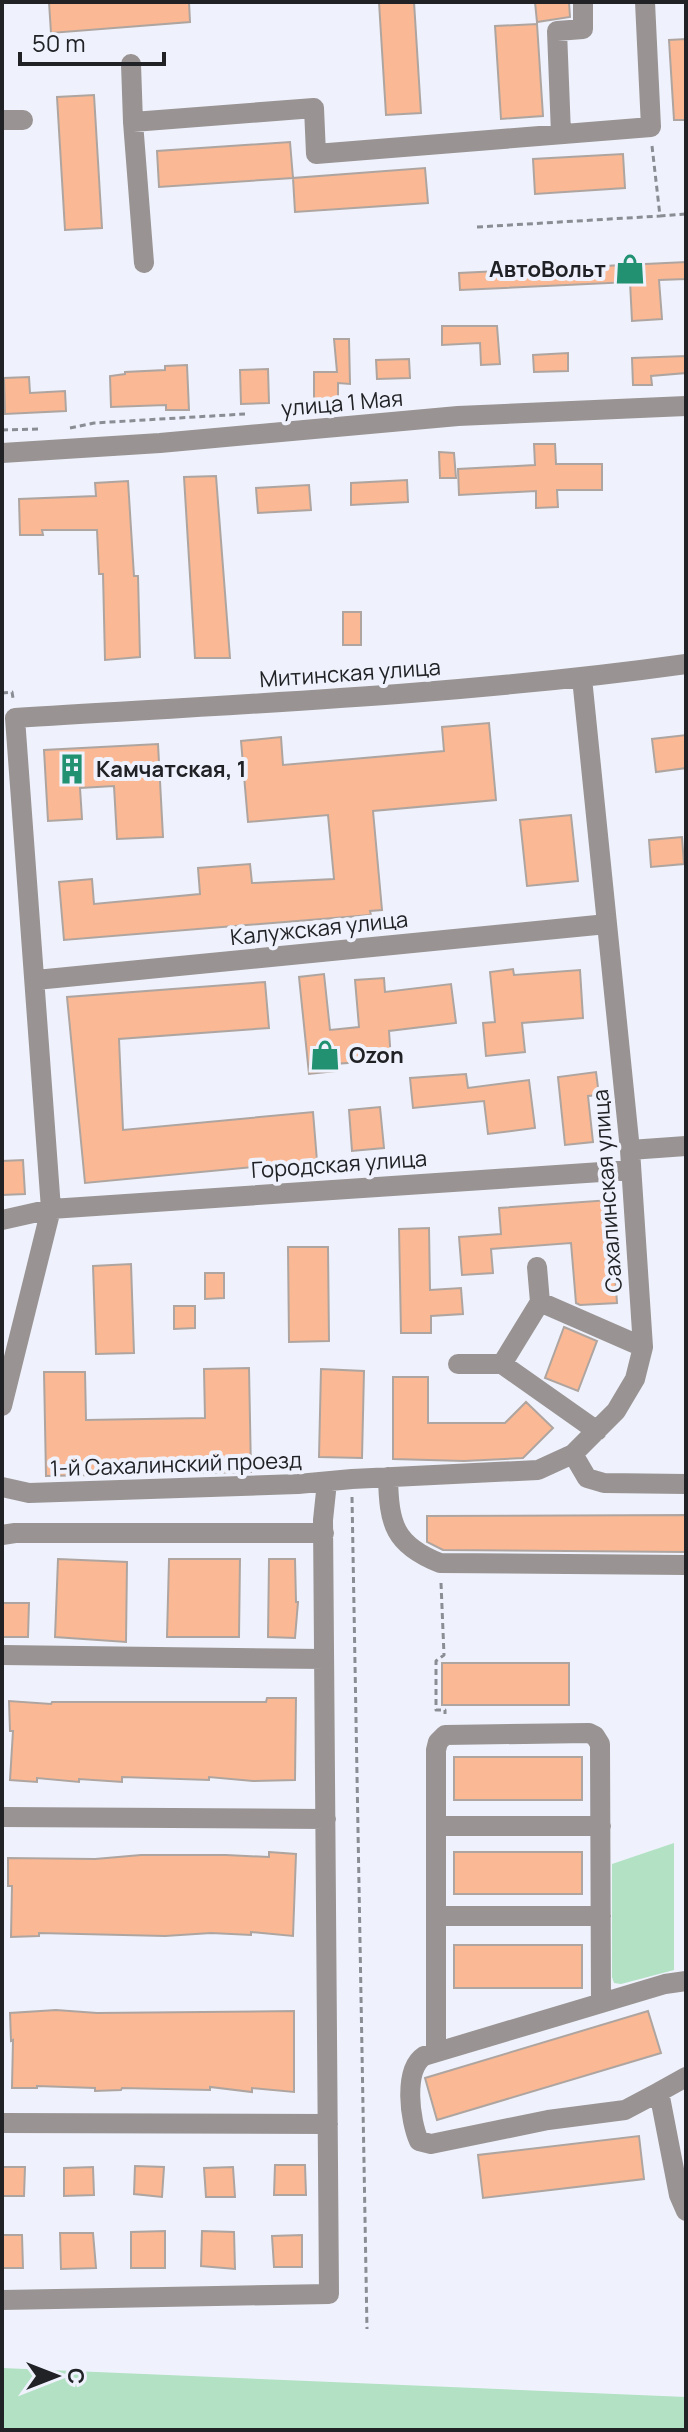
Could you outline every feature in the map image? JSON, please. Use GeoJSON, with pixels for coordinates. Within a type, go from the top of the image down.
{"type":"FeatureCollection","features":[{"type":"Feature","properties":{"kind":"street"},"geometry":{"type":"LineString","coordinates":[[561,134],[557,31],[583,29],[583,2]]}},
{"type":"Feature","properties":{"kind":"street"},"geometry":{"type":"LineString","coordinates":[[133,122],[314,108],[316,154],[651,127],[645,2]]}},
{"type":"Feature","properties":{"kind":"street"},"geometry":{"type":"LineString","coordinates":[[131,64],[144,263]]}},
{"type":"Feature","properties":{"kind":"street","name":"улица 1 Мая"},"geometry":{"type":"LineString","coordinates":[[2,453],[160,443],[458,416],[686,406]]}},
{"type":"Feature","properties":{"kind":"street","name":"Митинская улица"},"geometry":{"type":"LineString","coordinates":[[36,980],[15,718],[423,693],[582,678],[686,664]]}},
{"type":"Feature","properties":{"kind":"street","name":"Сахалинская улица"},"geometry":{"type":"LineString","coordinates":[[352,1479],[538,1470],[573,1454],[616,1411],[635,1379],[643,1347],[630,1160],[582,678]]}},
{"type":"Feature","properties":{"kind":"street","name":"Калужская улица"},"geometry":{"type":"LineString","coordinates":[[36,980],[607,924]]}},
{"type":"Feature","properties":{"kind":"street"},"geometry":{"type":"LineString","coordinates":[[2,1406],[51,1209],[36,980]]}},
{"type":"Feature","properties":{"kind":"street","name":"Городская улица"},"geometry":{"type":"LineString","coordinates":[[2,1220],[51,1209],[630,1160],[686,1146]]}},
{"type":"Feature","properties":{"kind":"street"},"geometry":{"type":"LineString","coordinates":[[502,1364],[540,1302],[537,1267]]}},
{"type":"Feature","properties":{"kind":"street"},"geometry":{"type":"LineString","coordinates":[[540,1302],[643,1347]]}},
{"type":"Feature","properties":{"kind":"street"},"geometry":{"type":"LineString","coordinates":[[458,1364],[502,1364],[597,1431]]}},
{"type":"Feature","properties":{"kind":"street"},"geometry":{"type":"LineString","coordinates":[[573,1454],[587,1478],[604,1483],[686,1484]]}},
{"type":"Feature","properties":{"kind":"street"},"geometry":{"type":"LineString","coordinates":[[388,1477],[389,1512],[395,1530],[406,1544],[422,1556],[440,1563],[686,1565]]}},
{"type":"Feature","properties":{"kind":"street","name":"1-й Сахалинский проезд"},"geometry":{"type":"LineString","coordinates":[[2,1487],[29,1493],[352,1479]]}},
{"type":"Feature","properties":{"kind":"street"},"geometry":{"type":"LineString","coordinates":[[2,2300],[329,2294],[324,1659],[327,1482]]}},
{"type":"Feature","properties":{"kind":"street"},"geometry":{"type":"LineString","coordinates":[[2,1535],[324,1533]]}},
{"type":"Feature","properties":{"kind":"street"},"geometry":{"type":"LineString","coordinates":[[2,1655],[324,1659]]}},
{"type":"Feature","properties":{"kind":"street"},"geometry":{"type":"LineString","coordinates":[[436,2052],[436,1750],[438,1742],[445,1735],[589,1733],[595,1736],[601,1752],[601,2003]]}},
{"type":"Feature","properties":{"kind":"street"},"geometry":{"type":"LineString","coordinates":[[2,1817],[326,1819]]}},
{"type":"Feature","properties":{"kind":"street"},"geometry":{"type":"LineString","coordinates":[[436,1826],[601,1826]]}},
{"type":"Feature","properties":{"kind":"street"},"geometry":{"type":"LineString","coordinates":[[436,1916],[601,1916]]}},
{"type":"Feature","properties":{"kind":"street"},"geometry":{"type":"LineString","coordinates":[[686,1981],[665,1984],[419,2059],[408,2101],[416,2135],[424,2144],[548,2120],[625,2110],[686,2077]]}},
{"type":"Feature","properties":{"kind":"street"},"geometry":{"type":"LineString","coordinates":[[659,2092],[679,2195],[686,2211]]}},
{"type":"Feature","properties":{"kind":"street"},"geometry":{"type":"LineString","coordinates":[[2,2123],[328,2124]]}},
{"type":"Feature","properties":{"kind":"path"},"geometry":{"type":"LineString","coordinates":[[651,127],[660,216]]}},
{"type":"Feature","properties":{"kind":"path"},"geometry":{"type":"LineString","coordinates":[[477,227],[686,214]]}},
{"type":"Feature","properties":{"kind":"path"},"geometry":{"type":"LineString","coordinates":[[352,1479],[367,2329]]}},
{"type":"Feature","properties":{"kind":"path"},"geometry":{"type":"LineString","coordinates":[[440,1563],[444,1655],[436,1661],[436,1710],[445,1710],[445,1735]]}},
{"type":"Feature","properties":{"kind":"green space"},"geometry":{"type":"Polygon","coordinates":[[[674,1843],[674,1970],[621,1984],[614,1983],[612,1864],[674,1843]]]}},
{"type":"Feature","properties":{"kind":"green space"},"geometry":{"type":"Polygon","coordinates":[[[2,2368],[686,2397],[686,2430],[2,2430],[2,2368]]]}},
{"type":"Feature","properties":{"kind":"building"},"geometry":{"type":"Polygon","coordinates":[[[49,2],[189,2],[190,22],[51,33],[49,2]]]}},
{"type":"Feature","properties":{"kind":"building"},"geometry":{"type":"Polygon","coordinates":[[[379,2],[414,2],[421,113],[386,115],[379,2]]]}},
{"type":"Feature","properties":{"kind":"building"},"geometry":{"type":"Polygon","coordinates":[[[535,2],[569,2],[570,17],[537,22],[535,2]]]}},
{"type":"Feature","properties":{"kind":"building"},"geometry":{"type":"Polygon","coordinates":[[[537,24],[543,116],[501,119],[495,26],[537,24]]]}},
{"type":"Feature","properties":{"kind":"building"},"geometry":{"type":"Polygon","coordinates":[[[686,39],[686,120],[674,120],[669,40],[686,39]]]}},
{"type":"Feature","properties":{"kind":"building"},"geometry":{"type":"Polygon","coordinates":[[[94,95],[102,228],[65,230],[57,97],[94,95]]]}},
{"type":"Feature","properties":{"kind":"building"},"geometry":{"type":"Polygon","coordinates":[[[290,142],[293,178],[159,187],[157,151],[290,142]]]}},
{"type":"Feature","properties":{"kind":"building"},"geometry":{"type":"Polygon","coordinates":[[[623,154],[625,188],[535,194],[533,159],[623,154]]]}},
{"type":"Feature","properties":{"kind":"building"},"geometry":{"type":"Polygon","coordinates":[[[425,168],[428,203],[295,212],[293,178],[425,168]]]}},
{"type":"Feature","properties":{"kind":"building"},"geometry":{"type":"Polygon","coordinates":[[[686,262],[686,279],[659,280],[662,319],[632,321],[630,282],[460,290],[459,273],[686,262]]]}},
{"type":"Feature","properties":{"kind":"building"},"geometry":{"type":"Polygon","coordinates":[[[442,326],[497,326],[500,364],[481,365],[480,343],[442,345],[442,326]]]}},
{"type":"Feature","properties":{"kind":"building"},"geometry":{"type":"Polygon","coordinates":[[[334,339],[349,339],[350,384],[338,383],[338,399],[314,399],[314,372],[337,372],[334,339]]]}},
{"type":"Feature","properties":{"kind":"building"},"geometry":{"type":"Polygon","coordinates":[[[568,353],[568,371],[534,372],[533,355],[568,353]]]}},
{"type":"Feature","properties":{"kind":"building"},"geometry":{"type":"Polygon","coordinates":[[[686,356],[686,373],[651,376],[652,385],[633,385],[632,358],[686,356]]]}},
{"type":"Feature","properties":{"kind":"building"},"geometry":{"type":"Polygon","coordinates":[[[409,359],[410,378],[377,379],[376,360],[409,359]]]}},
{"type":"Feature","properties":{"kind":"building"},"geometry":{"type":"Polygon","coordinates":[[[187,365],[189,410],[166,410],[166,405],[111,407],[110,376],[187,365]]]}},
{"type":"Feature","properties":{"kind":"building"},"geometry":{"type":"Polygon","coordinates":[[[268,369],[269,403],[241,404],[240,370],[268,369]]]}},
{"type":"Feature","properties":{"kind":"building"},"geometry":{"type":"Polygon","coordinates":[[[29,377],[30,393],[65,391],[66,411],[5,414],[4,378],[29,377]]]}},
{"type":"Feature","properties":{"kind":"building"},"geometry":{"type":"Polygon","coordinates":[[[534,444],[555,444],[556,464],[602,464],[602,490],[557,490],[558,507],[536,508],[536,491],[459,495],[458,469],[535,465],[534,444]]]}},
{"type":"Feature","properties":{"kind":"building"},"geometry":{"type":"Polygon","coordinates":[[[439,452],[454,453],[456,478],[440,478],[439,452]]]}},
{"type":"Feature","properties":{"kind":"building"},"geometry":{"type":"Polygon","coordinates":[[[216,476],[230,658],[195,658],[184,477],[216,476]]]}},
{"type":"Feature","properties":{"kind":"building"},"geometry":{"type":"Polygon","coordinates":[[[407,480],[408,502],[351,505],[351,483],[407,480]]]}},
{"type":"Feature","properties":{"kind":"building"},"geometry":{"type":"Polygon","coordinates":[[[128,481],[134,576],[138,576],[140,657],[105,660],[103,574],[99,574],[97,530],[42,530],[43,535],[20,535],[19,499],[96,496],[95,483],[128,481]]]}},
{"type":"Feature","properties":{"kind":"building"},"geometry":{"type":"Polygon","coordinates":[[[309,485],[311,510],[258,513],[256,488],[309,485]]]}},
{"type":"Feature","properties":{"kind":"building"},"geometry":{"type":"Polygon","coordinates":[[[343,612],[361,612],[361,645],[343,645],[343,612]]]}},
{"type":"Feature","properties":{"kind":"building"},"geometry":{"type":"Polygon","coordinates":[[[489,723],[496,800],[373,811],[382,910],[370,911],[371,915],[64,940],[59,882],[92,879],[94,904],[200,894],[198,868],[250,864],[252,883],[334,879],[328,815],[248,822],[241,741],[281,737],[283,765],[444,751],[442,727],[489,723]]]}},
{"type":"Feature","properties":{"kind":"building"},"geometry":{"type":"Polygon","coordinates":[[[686,735],[686,768],[656,772],[652,739],[686,735]]]}},
{"type":"Feature","properties":{"kind":"building"},"geometry":{"type":"Polygon","coordinates":[[[158,744],[163,837],[117,839],[114,786],[80,788],[82,819],[48,821],[44,750],[158,744]]]}},
{"type":"Feature","properties":{"kind":"building"},"geometry":{"type":"Polygon","coordinates":[[[571,815],[578,881],[527,886],[520,820],[571,815]]]}},
{"type":"Feature","properties":{"kind":"building"},"geometry":{"type":"Polygon","coordinates":[[[682,837],[684,864],[651,867],[649,840],[682,837]]]}},
{"type":"Feature","properties":{"kind":"building"},"geometry":{"type":"Polygon","coordinates":[[[513,969],[514,975],[580,970],[583,1018],[522,1023],[525,1052],[486,1056],[483,1023],[495,1022],[490,972],[513,969]]]}},
{"type":"Feature","properties":{"kind":"building"},"geometry":{"type":"Polygon","coordinates":[[[324,974],[330,1030],[359,1027],[355,980],[384,978],[385,992],[451,984],[456,1023],[389,1031],[391,1060],[334,1064],[335,1071],[309,1074],[299,977],[324,974]]]}},
{"type":"Feature","properties":{"kind":"building"},"geometry":{"type":"Polygon","coordinates":[[[265,982],[269,1028],[119,1039],[123,1130],[313,1112],[317,1161],[85,1183],[67,997],[265,982]]]}},
{"type":"Feature","properties":{"kind":"building"},"geometry":{"type":"Polygon","coordinates":[[[596,1072],[599,1095],[588,1096],[593,1142],[565,1145],[558,1077],[596,1072]]]}},
{"type":"Feature","properties":{"kind":"building"},"geometry":{"type":"Polygon","coordinates":[[[466,1074],[468,1088],[529,1080],[535,1128],[488,1134],[484,1101],[413,1108],[410,1078],[466,1074]]]}},
{"type":"Feature","properties":{"kind":"building"},"geometry":{"type":"Polygon","coordinates":[[[380,1107],[384,1148],[352,1151],[349,1110],[380,1107]]]}},
{"type":"Feature","properties":{"kind":"building"},"geometry":{"type":"Polygon","coordinates":[[[23,1160],[25,1194],[2,1195],[2,1161],[23,1160]]]}},
{"type":"Feature","properties":{"kind":"building"},"geometry":{"type":"Polygon","coordinates":[[[610,1200],[617,1303],[576,1303],[571,1243],[491,1249],[493,1273],[462,1275],[459,1237],[501,1234],[499,1208],[610,1200]]]}},
{"type":"Feature","properties":{"kind":"building"},"geometry":{"type":"Polygon","coordinates":[[[429,1228],[430,1290],[461,1288],[463,1314],[431,1316],[431,1333],[401,1333],[399,1229],[429,1228]]]}},
{"type":"Feature","properties":{"kind":"building"},"geometry":{"type":"Polygon","coordinates":[[[288,1247],[328,1247],[329,1341],[289,1342],[288,1247]]]}},
{"type":"Feature","properties":{"kind":"building"},"geometry":{"type":"Polygon","coordinates":[[[131,1264],[134,1353],[96,1354],[93,1266],[131,1264]]]}},
{"type":"Feature","properties":{"kind":"building"},"geometry":{"type":"Polygon","coordinates":[[[205,1273],[224,1273],[224,1298],[205,1299],[205,1273]]]}},
{"type":"Feature","properties":{"kind":"building"},"geometry":{"type":"Polygon","coordinates":[[[174,1306],[195,1306],[195,1328],[174,1329],[174,1306]]]}},
{"type":"Feature","properties":{"kind":"building"},"geometry":{"type":"Polygon","coordinates":[[[564,1327],[597,1341],[578,1391],[545,1378],[564,1327]]]}},
{"type":"Feature","properties":{"kind":"building"},"geometry":{"type":"Polygon","coordinates":[[[249,1368],[251,1472],[46,1476],[44,1372],[85,1372],[86,1420],[205,1418],[204,1369],[249,1368]]]}},
{"type":"Feature","properties":{"kind":"building"},"geometry":{"type":"Polygon","coordinates":[[[321,1369],[364,1371],[362,1458],[319,1457],[321,1369]]]}},
{"type":"Feature","properties":{"kind":"building"},"geometry":{"type":"Polygon","coordinates":[[[393,1377],[428,1377],[428,1423],[505,1423],[526,1402],[553,1428],[523,1458],[464,1461],[393,1459],[393,1377]]]}},
{"type":"Feature","properties":{"kind":"building"},"geometry":{"type":"Polygon","coordinates":[[[686,1515],[686,1552],[443,1550],[427,1542],[427,1516],[686,1515]]]}},
{"type":"Feature","properties":{"kind":"building"},"geometry":{"type":"Polygon","coordinates":[[[58,1559],[127,1562],[126,1642],[55,1637],[58,1559]]]}},
{"type":"Feature","properties":{"kind":"building"},"geometry":{"type":"Polygon","coordinates":[[[169,1559],[240,1559],[239,1637],[167,1637],[169,1559]]]}},
{"type":"Feature","properties":{"kind":"building"},"geometry":{"type":"Polygon","coordinates":[[[269,1559],[295,1559],[298,1602],[295,1638],[268,1637],[269,1559]]]}},
{"type":"Feature","properties":{"kind":"building"},"geometry":{"type":"Polygon","coordinates":[[[2,1603],[29,1603],[28,1637],[2,1637],[2,1603]]]}},
{"type":"Feature","properties":{"kind":"building"},"geometry":{"type":"Polygon","coordinates":[[[442,1663],[569,1663],[569,1705],[442,1705],[442,1663]]]}},
{"type":"Feature","properties":{"kind":"building"},"geometry":{"type":"Polygon","coordinates":[[[267,1698],[296,1698],[295,1780],[122,1777],[122,1782],[37,1778],[37,1782],[10,1780],[13,1731],[10,1731],[9,1701],[51,1704],[266,1702],[267,1698]]]}},
{"type":"Feature","properties":{"kind":"building"},"geometry":{"type":"Polygon","coordinates":[[[454,1757],[582,1757],[582,1800],[454,1800],[454,1757]]]}},
{"type":"Feature","properties":{"kind":"building"},"geometry":{"type":"Polygon","coordinates":[[[269,1852],[296,1854],[293,1936],[251,1932],[251,1935],[211,1933],[165,1936],[39,1933],[39,1936],[11,1937],[12,1886],[8,1886],[8,1858],[95,1859],[141,1855],[269,1857],[269,1852]]]}},
{"type":"Feature","properties":{"kind":"building"},"geometry":{"type":"Polygon","coordinates":[[[454,1852],[582,1852],[582,1894],[454,1894],[454,1852]]]}},
{"type":"Feature","properties":{"kind":"building"},"geometry":{"type":"Polygon","coordinates":[[[454,1945],[582,1945],[582,1988],[454,1988],[454,1945]]]}},
{"type":"Feature","properties":{"kind":"building"},"geometry":{"type":"Polygon","coordinates":[[[56,2010],[97,2013],[294,2011],[294,2092],[252,2088],[252,2092],[210,2087],[210,2090],[122,2088],[95,2091],[95,2088],[12,2088],[10,2013],[56,2010]]]}},
{"type":"Feature","properties":{"kind":"building"},"geometry":{"type":"Polygon","coordinates":[[[648,2011],[661,2053],[437,2120],[425,2078],[648,2011]]]}},
{"type":"Feature","properties":{"kind":"building"},"geometry":{"type":"Polygon","coordinates":[[[639,2136],[644,2179],[483,2198],[478,2155],[639,2136]]]}},
{"type":"Feature","properties":{"kind":"building"},"geometry":{"type":"Polygon","coordinates":[[[275,2165],[305,2165],[306,2195],[274,2195],[275,2165]]]}},
{"type":"Feature","properties":{"kind":"building"},"geometry":{"type":"Polygon","coordinates":[[[135,2166],[164,2167],[162,2197],[134,2194],[135,2166]]]}},
{"type":"Feature","properties":{"kind":"building"},"geometry":{"type":"Polygon","coordinates":[[[2,2167],[25,2167],[24,2196],[2,2196],[2,2167]]]}},
{"type":"Feature","properties":{"kind":"building"},"geometry":{"type":"Polygon","coordinates":[[[93,2167],[94,2195],[64,2196],[64,2168],[93,2167]]]}},
{"type":"Feature","properties":{"kind":"building"},"geometry":{"type":"Polygon","coordinates":[[[233,2167],[235,2197],[206,2197],[204,2168],[233,2167]]]}},
{"type":"Feature","properties":{"kind":"building"},"geometry":{"type":"Polygon","coordinates":[[[165,2231],[165,2268],[131,2268],[131,2232],[165,2231]]]}},
{"type":"Feature","properties":{"kind":"building"},"geometry":{"type":"Polygon","coordinates":[[[202,2231],[234,2232],[235,2269],[201,2266],[202,2231]]]}},
{"type":"Feature","properties":{"kind":"building"},"geometry":{"type":"Polygon","coordinates":[[[60,2233],[93,2233],[96,2268],[61,2269],[60,2233]]]}},
{"type":"Feature","properties":{"kind":"building"},"geometry":{"type":"Polygon","coordinates":[[[2,2235],[22,2235],[23,2268],[2,2268],[2,2235]]]}},
{"type":"Feature","properties":{"kind":"building"},"geometry":{"type":"Polygon","coordinates":[[[302,2235],[302,2267],[274,2267],[272,2236],[302,2235]]]}},
{"type":"Feature","properties":{"kind":"place","name":"АвтоВольт"},"geometry":{"type":"Point","coordinates":[630,269]}},
{"type":"Feature","properties":{"kind":"place","name":"Камчатская, 1"},"geometry":{"type":"Point","coordinates":[72,769]}},
{"type":"Feature","properties":{"kind":"place","name":"Ozon"},"geometry":{"type":"Point","coordinates":[325,1055]}}]}
